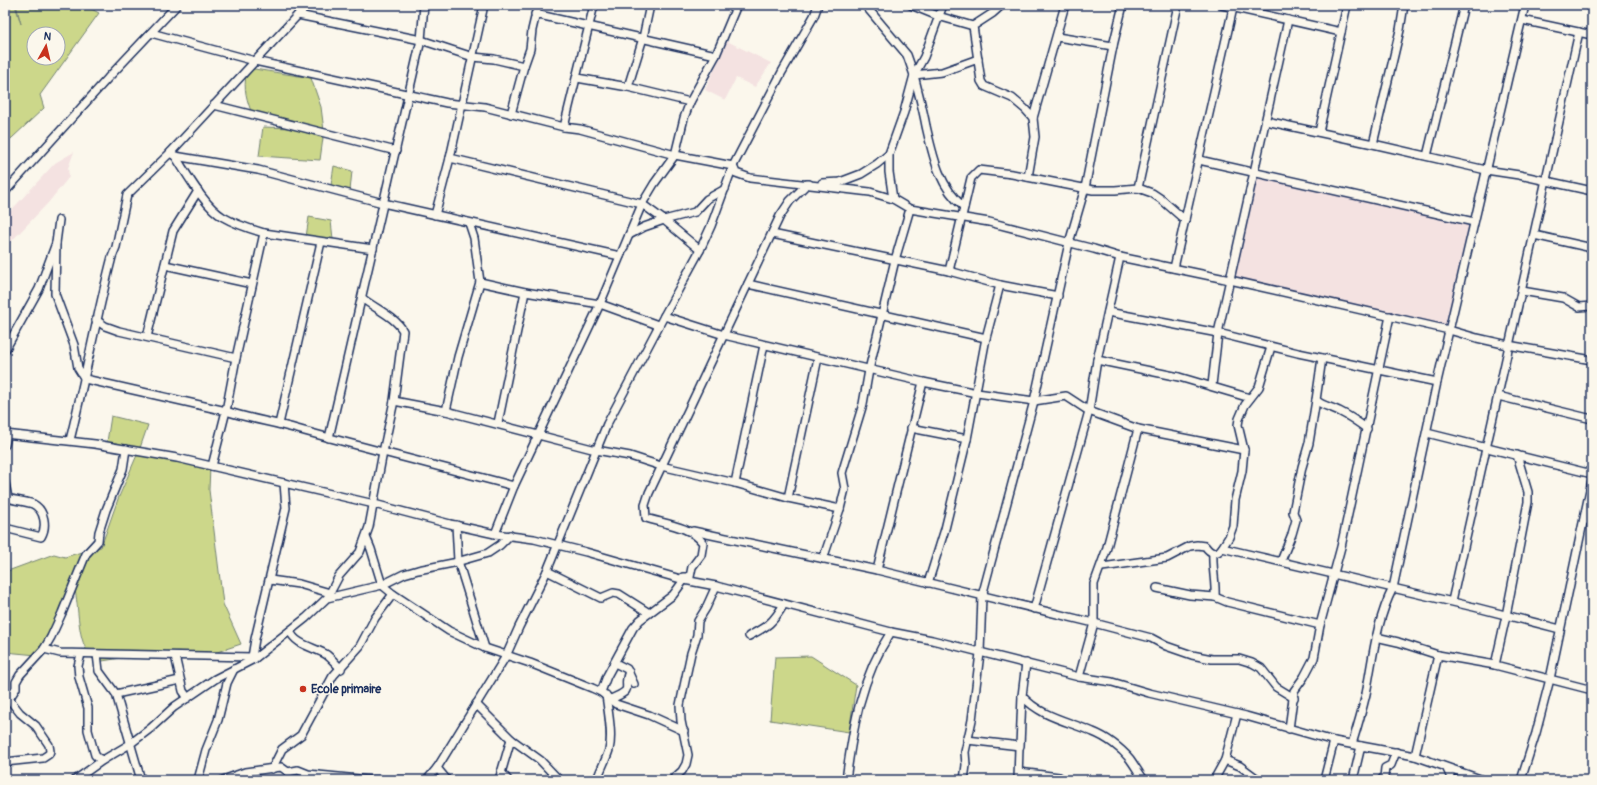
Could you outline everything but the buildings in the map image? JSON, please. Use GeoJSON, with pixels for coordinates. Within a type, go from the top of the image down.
{"type":"FeatureCollection","features":[{"type":"Feature","properties":{"kind":"street"},"geometry":{"type":"LineString","coordinates":[[5,192],[108,78],[177,5]]}},
{"type":"Feature","properties":{"kind":"street"},"geometry":{"type":"LineString","coordinates":[[70,440],[85,379],[96,320],[112,257],[116,247],[127,195],[173,155],[214,105],[307,5]]}},
{"type":"Feature","properties":{"kind":"street"},"geometry":{"type":"LineString","coordinates":[[329,438],[409,95],[421,40],[424,5]]}},
{"type":"Feature","properties":{"kind":"street"},"geometry":{"type":"LineString","coordinates":[[435,215],[450,158],[484,5]]}},
{"type":"Feature","properties":{"kind":"street"},"geometry":{"type":"LineString","coordinates":[[511,114],[530,49],[538,5]]}},
{"type":"Feature","properties":{"kind":"street"},"geometry":{"type":"LineString","coordinates":[[564,128],[594,5]]}},
{"type":"Feature","properties":{"kind":"street"},"geometry":{"type":"LineString","coordinates":[[628,87],[643,38],[650,5]]}},
{"type":"Feature","properties":{"kind":"street"},"geometry":{"type":"LineString","coordinates":[[495,534],[514,486],[600,304],[642,204],[654,184],[675,155],[684,118],[690,102],[716,55],[737,5]]}},
{"type":"Feature","properties":{"kind":"street"},"geometry":{"type":"LineString","coordinates":[[427,780],[437,768],[506,656],[548,571],[607,424],[658,325],[700,250],[711,226],[733,166],[782,72],[814,16],[818,5]]}},
{"type":"Feature","properties":{"kind":"street"},"geometry":{"type":"LineString","coordinates":[[865,5],[907,55],[914,75],[932,154],[938,172],[950,193],[964,207]]}},
{"type":"Feature","properties":{"kind":"street"},"geometry":{"type":"LineString","coordinates":[[910,5],[938,16],[973,26],[993,13],[1002,5]]}},
{"type":"Feature","properties":{"kind":"street"},"geometry":{"type":"LineString","coordinates":[[893,199],[888,154],[904,112],[914,75],[924,57],[943,5]]}},
{"type":"Feature","properties":{"kind":"street"},"geometry":{"type":"LineString","coordinates":[[1028,177],[1035,137],[1033,118],[1065,5]]}},
{"type":"Feature","properties":{"kind":"street"},"geometry":{"type":"LineString","coordinates":[[964,780],[966,769],[965,752],[972,720],[980,653],[982,596],[1034,401],[1070,243],[1085,188],[1113,46],[1123,5]]}},
{"type":"Feature","properties":{"kind":"street"},"geometry":{"type":"LineString","coordinates":[[1138,188],[1178,5]]}},
{"type":"Feature","properties":{"kind":"street"},"geometry":{"type":"LineString","coordinates":[[1222,5],[1342,32]]}},
{"type":"Feature","properties":{"kind":"street"},"geometry":{"type":"LineString","coordinates":[[1319,132],[1347,5]]}},
{"type":"Feature","properties":{"kind":"street"},"geometry":{"type":"LineString","coordinates":[[1374,144],[1400,30],[1404,5]]}},
{"type":"Feature","properties":{"kind":"street"},"geometry":{"type":"LineString","coordinates":[[1427,156],[1464,5]]}},
{"type":"Feature","properties":{"kind":"street"},"geometry":{"type":"LineString","coordinates":[[1352,744],[1365,696],[1376,637],[1386,601],[1393,588],[1437,382],[1525,5]]}},
{"type":"Feature","properties":{"kind":"street"},"geometry":{"type":"LineString","coordinates":[[1174,268],[1233,8]]}},
{"type":"Feature","properties":{"kind":"street"},"geometry":{"type":"LineString","coordinates":[[536,14],[716,55]]}},
{"type":"Feature","properties":{"kind":"street"},"geometry":{"type":"LineString","coordinates":[[298,15],[421,40],[473,57],[494,59],[524,66]]}},
{"type":"Feature","properties":{"kind":"street"},"geometry":{"type":"LineString","coordinates":[[1212,385],[1218,333],[1288,20]]}},
{"type":"Feature","properties":{"kind":"street"},"geometry":{"type":"LineString","coordinates":[[1522,20],[1592,35]]}},
{"type":"Feature","properties":{"kind":"street"},"geometry":{"type":"LineString","coordinates":[[973,26],[981,81],[984,86],[1012,98],[1033,118]]}},
{"type":"Feature","properties":{"kind":"street"},"geometry":{"type":"LineString","coordinates":[[1452,601],[1579,32]]}},
{"type":"Feature","properties":{"kind":"street"},"geometry":{"type":"LineString","coordinates":[[151,33],[255,60],[447,103],[485,107],[564,128],[580,129],[675,155],[733,166]]}},
{"type":"Feature","properties":{"kind":"street"},"geometry":{"type":"LineString","coordinates":[[1057,37],[1113,46]]}},
{"type":"Feature","properties":{"kind":"street"},"geometry":{"type":"LineString","coordinates":[[914,75],[942,72],[978,59]]}},
{"type":"Feature","properties":{"kind":"street"},"geometry":{"type":"LineString","coordinates":[[577,78],[628,87],[690,102]]}},
{"type":"Feature","properties":{"kind":"street"},"geometry":{"type":"LineString","coordinates":[[214,105],[396,151]]}},
{"type":"Feature","properties":{"kind":"street"},"geometry":{"type":"LineString","coordinates":[[1266,121],[1592,192]]}},
{"type":"Feature","properties":{"kind":"street"},"geometry":{"type":"LineString","coordinates":[[888,154],[877,164],[854,177],[840,182],[807,184],[790,201],[772,234],[661,466],[645,505],[646,518],[685,529],[877,570],[928,584],[1094,623],[1151,638],[1166,646],[1192,655],[1212,659],[1239,660],[1252,663],[1261,668],[1276,687],[1289,693],[1294,698]]}},
{"type":"Feature","properties":{"kind":"street"},"geometry":{"type":"LineString","coordinates":[[173,155],[214,211],[223,217],[264,233],[373,249]]}},
{"type":"Feature","properties":{"kind":"street"},"geometry":{"type":"LineString","coordinates":[[173,155],[258,170],[383,203],[620,256]]}},
{"type":"Feature","properties":{"kind":"street"},"geometry":{"type":"LineString","coordinates":[[450,158],[642,204],[700,250]]}},
{"type":"Feature","properties":{"kind":"street"},"geometry":{"type":"LineString","coordinates":[[1199,160],[1474,222]]}},
{"type":"Feature","properties":{"kind":"street"},"geometry":{"type":"LineString","coordinates":[[733,166],[736,173],[741,175],[870,192],[893,199],[910,209],[989,222],[1120,257],[1390,316],[1508,345],[1592,360]]}},
{"type":"Feature","properties":{"kind":"street"},"geometry":{"type":"LineString","coordinates":[[949,271],[971,178],[979,170],[1028,177],[1085,188],[1104,190],[1138,188],[1152,193],[1161,199],[1185,220]]}},
{"type":"Feature","properties":{"kind":"street"},"geometry":{"type":"LineString","coordinates":[[629,235],[644,227],[664,220],[695,212],[707,199],[724,189]]}},
{"type":"Feature","properties":{"kind":"street"},"geometry":{"type":"LineString","coordinates":[[147,337],[173,231],[198,191]]}},
{"type":"Feature","properties":{"kind":"street"},"geometry":{"type":"LineString","coordinates":[[823,559],[840,509],[845,489],[842,473],[863,404],[869,370],[895,260],[910,209]]}},
{"type":"Feature","properties":{"kind":"street"},"geometry":{"type":"LineString","coordinates":[[59,220],[56,243],[55,294],[74,345],[78,368],[85,379],[226,411],[242,417],[279,424],[514,486]]}},
{"type":"Feature","properties":{"kind":"street"},"geometry":{"type":"LineString","coordinates":[[446,411],[458,357],[480,282],[474,238],[469,223]]}},
{"type":"Feature","properties":{"kind":"street"},"geometry":{"type":"LineString","coordinates":[[212,466],[226,411],[236,358],[264,233]]}},
{"type":"Feature","properties":{"kind":"street"},"geometry":{"type":"LineString","coordinates":[[772,234],[949,271],[1000,285],[1058,296]]}},
{"type":"Feature","properties":{"kind":"street"},"geometry":{"type":"LineString","coordinates":[[1534,235],[1592,248]]}},
{"type":"Feature","properties":{"kind":"street"},"geometry":{"type":"LineString","coordinates":[[279,424],[321,242]]}},
{"type":"Feature","properties":{"kind":"street"},"geometry":{"type":"LineString","coordinates":[[5,350],[39,289],[56,243]]}},
{"type":"Feature","properties":{"kind":"street"},"geometry":{"type":"LineString","coordinates":[[1034,609],[1089,411],[1097,360],[1120,257]]}},
{"type":"Feature","properties":{"kind":"street"},"geometry":{"type":"LineString","coordinates":[[165,265],[252,284]]}},
{"type":"Feature","properties":{"kind":"street"},"geometry":{"type":"LineString","coordinates":[[480,282],[525,292],[600,304],[658,325]]}},
{"type":"Feature","properties":{"kind":"street"},"geometry":{"type":"LineString","coordinates":[[748,284],[986,338]]}},
{"type":"Feature","properties":{"kind":"street"},"geometry":{"type":"LineString","coordinates":[[928,584],[945,530],[968,438],[986,338],[1000,285]]}},
{"type":"Feature","properties":{"kind":"street"},"geometry":{"type":"LineString","coordinates":[[1522,291],[1563,298],[1579,307],[1592,306]]}},
{"type":"Feature","properties":{"kind":"street"},"geometry":{"type":"LineString","coordinates":[[498,423],[525,292]]}},
{"type":"Feature","properties":{"kind":"street"},"geometry":{"type":"LineString","coordinates":[[75,780],[103,760],[130,744],[151,728],[174,707],[215,679],[253,658],[290,631],[329,595],[339,576],[360,552],[366,537],[374,504],[394,401],[403,331],[401,326],[371,306],[362,298]]}},
{"type":"Feature","properties":{"kind":"street"},"geometry":{"type":"LineString","coordinates":[[1108,312],[1218,333],[1271,347],[1437,382]]}},
{"type":"Feature","properties":{"kind":"street"},"geometry":{"type":"LineString","coordinates":[[664,316],[724,335],[764,345],[869,370],[977,393],[1034,401],[1066,396],[1089,411],[1138,429],[1244,450]]}},
{"type":"Feature","properties":{"kind":"street"},"geometry":{"type":"LineString","coordinates":[[1289,729],[1296,687],[1304,677],[1314,658],[1320,625],[1341,547],[1380,370],[1390,316]]}},
{"type":"Feature","properties":{"kind":"street"},"geometry":{"type":"LineString","coordinates":[[96,320],[105,326],[119,331],[236,358]]}},
{"type":"Feature","properties":{"kind":"street"},"geometry":{"type":"LineString","coordinates":[[735,483],[764,345]]}},
{"type":"Feature","properties":{"kind":"street"},"geometry":{"type":"LineString","coordinates":[[1102,567],[1167,558],[1197,544],[1205,546],[1208,551],[1213,553],[1219,552],[1229,537],[1233,526],[1235,500],[1242,471],[1244,450],[1238,425],[1239,419],[1245,405],[1261,382],[1271,347]]}},
{"type":"Feature","properties":{"kind":"street"},"geometry":{"type":"LineString","coordinates":[[788,498],[818,358]]}},
{"type":"Feature","properties":{"kind":"street"},"geometry":{"type":"LineString","coordinates":[[1281,561],[1296,520],[1292,512],[1309,443],[1322,358]]}},
{"type":"Feature","properties":{"kind":"street"},"geometry":{"type":"LineString","coordinates":[[1097,360],[1212,385],[1250,398]]}},
{"type":"Feature","properties":{"kind":"street"},"geometry":{"type":"LineString","coordinates":[[877,570],[923,382]]}},
{"type":"Feature","properties":{"kind":"street"},"geometry":{"type":"LineString","coordinates":[[1498,396],[1592,419]]}},
{"type":"Feature","properties":{"kind":"street"},"geometry":{"type":"LineString","coordinates":[[1316,400],[1320,404],[1338,410],[1367,429]]}},
{"type":"Feature","properties":{"kind":"street"},"geometry":{"type":"LineString","coordinates":[[394,401],[498,423],[596,450],[630,456],[661,466],[735,483],[788,498],[840,509]]}},
{"type":"Feature","properties":{"kind":"street"},"geometry":{"type":"LineString","coordinates":[[912,428],[968,438]]}},
{"type":"Feature","properties":{"kind":"street"},"geometry":{"type":"LineString","coordinates":[[1079,677],[1094,623],[1094,584],[1102,567],[1138,429]]}},
{"type":"Feature","properties":{"kind":"street"},"geometry":{"type":"LineString","coordinates":[[1427,433],[1592,474]]}},
{"type":"Feature","properties":{"kind":"street"},"geometry":{"type":"LineString","coordinates":[[5,445],[6,434],[70,440],[126,449],[212,466],[495,534],[534,539],[684,580],[716,586],[891,632],[932,640],[1079,677],[1112,682],[1334,741],[1415,756],[1447,769],[1483,780]]}},
{"type":"Feature","properties":{"kind":"street"},"geometry":{"type":"LineString","coordinates":[[5,762],[43,758],[49,754],[49,745],[36,726],[7,701],[16,688],[16,682],[20,675],[44,649],[57,624],[86,554],[98,541],[99,532],[106,510],[123,469],[126,449]]}},
{"type":"Feature","properties":{"kind":"street"},"geometry":{"type":"LineString","coordinates":[[1495,665],[1527,514],[1529,497],[1517,456]]}},
{"type":"Feature","properties":{"kind":"street"},"geometry":{"type":"LineString","coordinates":[[1521,780],[1536,733],[1550,679],[1592,480]]}},
{"type":"Feature","properties":{"kind":"street"},"geometry":{"type":"LineString","coordinates":[[5,483],[8,498],[33,504],[44,516],[45,522],[41,537],[5,528]]}},
{"type":"Feature","properties":{"kind":"street"},"geometry":{"type":"LineString","coordinates":[[253,658],[255,639],[286,508],[284,483]]}},
{"type":"Feature","properties":{"kind":"street"},"geometry":{"type":"LineString","coordinates":[[1584,521],[1592,518]]}},
{"type":"Feature","properties":{"kind":"street"},"geometry":{"type":"LineString","coordinates":[[456,525],[458,562],[485,648]]}},
{"type":"Feature","properties":{"kind":"street"},"geometry":{"type":"LineString","coordinates":[[671,576],[690,577],[692,567],[701,555],[703,543],[694,534],[685,529]]}},
{"type":"Feature","properties":{"kind":"street"},"geometry":{"type":"LineString","coordinates":[[270,580],[299,584],[329,595],[382,585],[404,574],[458,562],[488,553],[500,545],[510,535]]}},
{"type":"Feature","properties":{"kind":"street"},"geometry":{"type":"LineString","coordinates":[[366,537],[382,585],[449,631],[485,648],[530,663],[606,695],[616,704],[649,715],[684,731]]}},
{"type":"Feature","properties":{"kind":"street"},"geometry":{"type":"LineString","coordinates":[[1222,548],[1452,601],[1560,629]]}},
{"type":"Feature","properties":{"kind":"street"},"geometry":{"type":"LineString","coordinates":[[1213,553],[1212,567],[1215,576],[1215,597]]}},
{"type":"Feature","properties":{"kind":"street"},"geometry":{"type":"LineString","coordinates":[[548,571],[601,598],[613,593],[619,594],[650,613]]}},
{"type":"Feature","properties":{"kind":"street"},"geometry":{"type":"LineString","coordinates":[[598,780],[601,768],[609,750],[610,742],[606,695],[615,663],[633,628],[640,620],[673,595],[684,580]]}},
{"type":"Feature","properties":{"kind":"street"},"geometry":{"type":"LineString","coordinates":[[672,780],[682,772],[688,756],[680,705],[691,653],[697,636],[698,621],[716,586]]}},
{"type":"Feature","properties":{"kind":"street"},"geometry":{"type":"LineString","coordinates":[[1157,588],[1190,595],[1215,597],[1227,602],[1320,625]]}},
{"type":"Feature","properties":{"kind":"street"},"geometry":{"type":"LineString","coordinates":[[272,769],[282,749],[301,735],[333,676],[341,669],[360,646],[375,618],[393,594]]}},
{"type":"Feature","properties":{"kind":"street"},"geometry":{"type":"LineString","coordinates":[[749,636],[769,625],[776,618],[784,604]]}},
{"type":"Feature","properties":{"kind":"street"},"geometry":{"type":"LineString","coordinates":[[290,631],[292,636],[309,648],[326,655],[341,669]]}},
{"type":"Feature","properties":{"kind":"street"},"geometry":{"type":"LineString","coordinates":[[846,780],[862,693],[873,664],[891,632]]}},
{"type":"Feature","properties":{"kind":"street"},"geometry":{"type":"LineString","coordinates":[[1376,637],[1398,642],[1438,655],[1495,665],[1592,690]]}},
{"type":"Feature","properties":{"kind":"street"},"geometry":{"type":"LineString","coordinates":[[44,649],[60,653],[81,654],[253,658]]}},
{"type":"Feature","properties":{"kind":"street"},"geometry":{"type":"LineString","coordinates":[[81,654],[78,666],[79,677],[89,713],[88,730],[95,755],[103,760]]}},
{"type":"Feature","properties":{"kind":"street"},"geometry":{"type":"LineString","coordinates":[[97,654],[99,671],[116,694],[141,780]]}},
{"type":"Feature","properties":{"kind":"street"},"geometry":{"type":"LineString","coordinates":[[1415,756],[1438,655]]}},
{"type":"Feature","properties":{"kind":"street"},"geometry":{"type":"LineString","coordinates":[[175,656],[182,691],[188,698]]}},
{"type":"Feature","properties":{"kind":"street"},"geometry":{"type":"LineString","coordinates":[[615,663],[627,669],[634,684]]}},
{"type":"Feature","properties":{"kind":"street"},"geometry":{"type":"LineString","coordinates":[[1018,780],[1019,747],[1021,743],[1022,696],[1026,663]]}},
{"type":"Feature","properties":{"kind":"street"},"geometry":{"type":"LineString","coordinates":[[198,780],[206,750],[218,720],[227,684],[234,669]]}},
{"type":"Feature","properties":{"kind":"street"},"geometry":{"type":"LineString","coordinates":[[606,695],[623,694],[628,687],[626,678],[629,672]]}},
{"type":"Feature","properties":{"kind":"street"},"geometry":{"type":"LineString","coordinates":[[116,694],[180,680]]}},
{"type":"Feature","properties":{"kind":"street"},"geometry":{"type":"LineString","coordinates":[[1022,696],[1041,711],[1093,732],[1118,748],[1129,758],[1139,778]]}},
{"type":"Feature","properties":{"kind":"street"},"geometry":{"type":"LineString","coordinates":[[476,704],[511,739],[540,760],[559,780]]}},
{"type":"Feature","properties":{"kind":"street"},"geometry":{"type":"LineString","coordinates":[[1214,780],[1225,760],[1237,714]]}},
{"type":"Feature","properties":{"kind":"street"},"geometry":{"type":"LineString","coordinates":[[499,780],[511,739]]}},
{"type":"Feature","properties":{"kind":"street"},"geometry":{"type":"LineString","coordinates":[[967,740],[1019,747]]}},
{"type":"Feature","properties":{"kind":"street"},"geometry":{"type":"LineString","coordinates":[[1324,780],[1334,741]]}},
{"type":"Feature","properties":{"kind":"street"},"geometry":{"type":"LineString","coordinates":[[1353,780],[1361,746]]}},
{"type":"Feature","properties":{"kind":"street"},"geometry":{"type":"LineString","coordinates":[[1381,780],[1384,777],[1385,768],[1391,766],[1396,752]]}},
{"type":"Feature","properties":{"kind":"street"},"geometry":{"type":"LineString","coordinates":[[1225,760],[1240,766],[1259,780]]}},
{"type":"Feature","properties":{"kind":"street"},"geometry":{"type":"LineString","coordinates":[[223,780],[245,772],[280,767],[288,772],[298,770],[308,774],[335,778],[404,780]]}},
{"type":"Feature","properties":{"kind":"street"},"geometry":{"type":"LineString","coordinates":[[437,768],[448,780]]}},
{"type":"Feature","properties":{"kind":"street"},"geometry":{"type":"LineString","coordinates":[[1447,769],[1452,780]]}},
{"type":"Feature","properties":{"kind":"street"},"geometry":{"type":"LineString","coordinates":[[501,772],[508,780]]}},
{"type":"Feature","properties":{"kind":"street"},"geometry":{"type":"LineString","coordinates":[[1019,772],[1059,777],[1063,780]]}},
{"type":"Feature","properties":{"kind":"shaded area"},"geometry":{"type":"Polygon","coordinates":[[[727,41],[771,63],[755,87],[736,78],[725,100],[705,90],[727,41]]]}},
{"type":"Feature","properties":{"kind":"shaded area"},"geometry":{"type":"Polygon","coordinates":[[[74,152],[68,168],[69,177],[48,203],[5,248],[5,217],[55,163],[74,152]]]}},
{"type":"Feature","properties":{"kind":"shaded area"},"geometry":{"type":"Polygon","coordinates":[[[1251,175],[1476,226],[1452,333],[1230,282],[1251,175]]]}},
{"type":"Feature","properties":{"kind":"green space"},"geometry":{"type":"Polygon","coordinates":[[[5,5],[15,5],[21,24],[16,5],[84,5],[99,13],[66,59],[66,26],[26,26],[26,66],[61,66],[40,95],[44,108],[12,138],[5,142],[5,5]]]}},
{"type":"Feature","properties":{"kind":"green space"},"geometry":{"type":"Polygon","coordinates":[[[248,68],[311,78],[321,107],[324,131],[251,111],[245,90],[248,68]]]}},
{"type":"Feature","properties":{"kind":"green space"},"geometry":{"type":"Polygon","coordinates":[[[263,127],[292,128],[323,138],[320,160],[259,156],[263,127]]]}},
{"type":"Feature","properties":{"kind":"green space"},"geometry":{"type":"Polygon","coordinates":[[[334,166],[352,171],[350,191],[331,185],[334,166]]]}},
{"type":"Feature","properties":{"kind":"green space"},"geometry":{"type":"Polygon","coordinates":[[[309,217],[331,221],[333,239],[306,237],[309,217]]]}},
{"type":"Feature","properties":{"kind":"green space"},"geometry":{"type":"Polygon","coordinates":[[[111,416],[148,425],[140,448],[107,442],[111,416]]]}},
{"type":"Feature","properties":{"kind":"green space"},"geometry":{"type":"Polygon","coordinates":[[[137,455],[210,467],[209,490],[223,604],[241,644],[199,658],[134,656],[96,662],[85,647],[82,638],[75,590],[37,655],[5,652],[5,572],[54,554],[65,557],[101,547],[118,499],[137,455]]]}},
{"type":"Feature","properties":{"kind":"green space"},"geometry":{"type":"Polygon","coordinates":[[[811,656],[856,685],[849,732],[770,720],[775,657],[811,656]]]}},
{"type":"Feature","properties":{"kind":"place","name":"Ecole primaire"},"geometry":{"type":"Point","coordinates":[303,689]}}]}
